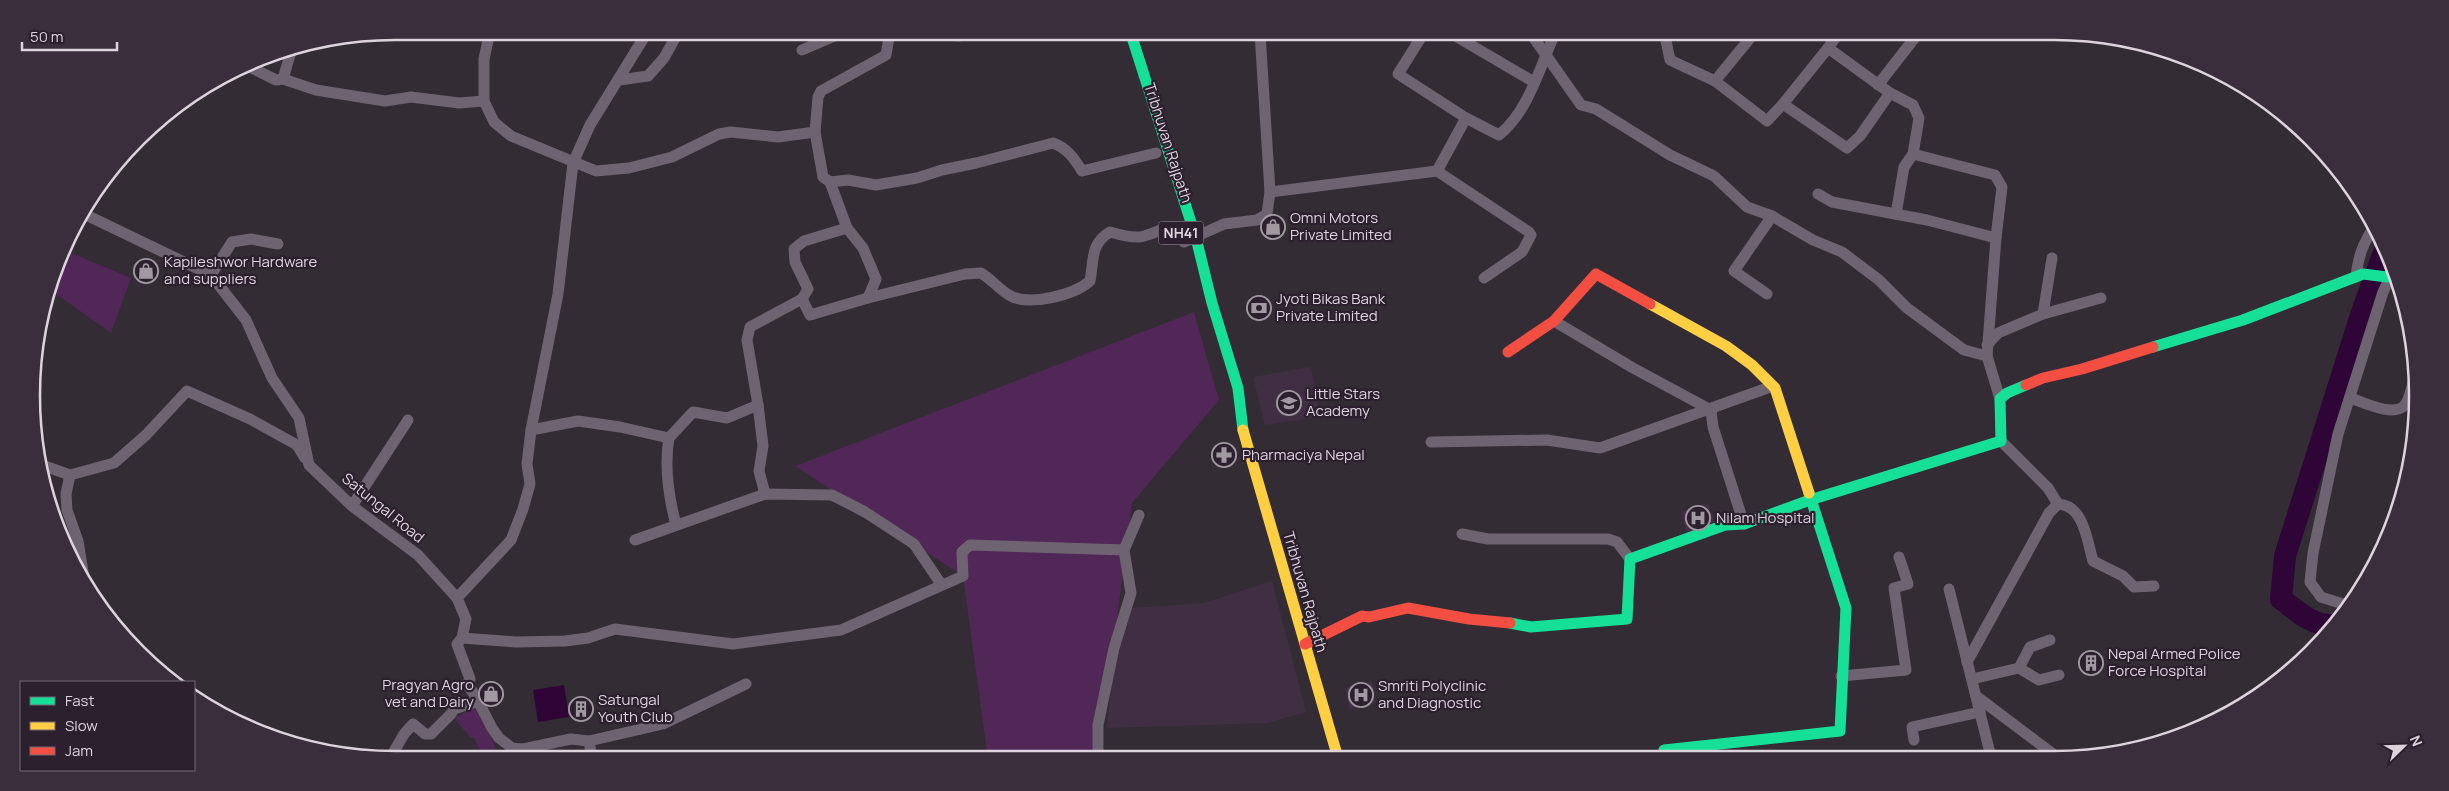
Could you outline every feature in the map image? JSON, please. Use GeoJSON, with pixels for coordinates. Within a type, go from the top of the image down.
{"type":"FeatureCollection","features":[{"type":"Feature","properties":{"kind":"main road","name":"Tribhuvan Rajpath"},"geometry":{"type":"LineString","coordinates":[[1133,40],[1196,238],[1212,303],[1238,388],[1244,435]]}},
{"type":"Feature","properties":{"kind":"main road"},"geometry":{"type":"LineString","coordinates":[[1508,352],[1554,321],[1596,274],[1726,346],[1752,365],[1773,386],[1846,608],[1840,676],[1840,731],[1664,750]]}},
{"type":"Feature","properties":{"kind":"main road"},"geometry":{"type":"LineString","coordinates":[[1305,644],[1362,616],[1369,617],[1408,608],[1469,619],[1494,620],[1531,627],[1627,619],[1630,559],[1724,526],[1744,524],[1810,500],[2000,441],[2000,399],[2006,392],[2043,378],[2082,369],[2243,320],[2360,276],[2389,277]]}},
{"type":"Feature","properties":{"kind":"main road","name":"Tribhuvan Rajpath"},"geometry":{"type":"LineString","coordinates":[[1226,395],[1244,435],[1336,751]]}},
{"type":"Feature","properties":{"kind":"street"},"geometry":{"type":"LineString","coordinates":[[488,40],[484,59],[484,101],[494,122],[511,136],[596,172],[629,168],[672,157],[719,134],[731,132],[778,137],[815,132]]}},
{"type":"Feature","properties":{"kind":"street"},"geometry":{"type":"LineString","coordinates":[[457,598],[511,540],[530,484],[527,464],[531,430],[554,318],[573,163],[590,125],[643,40]]}},
{"type":"Feature","properties":{"kind":"street"},"geometry":{"type":"LineString","coordinates":[[619,80],[648,76],[664,58],[674,40]]}},
{"type":"Feature","properties":{"kind":"street"},"geometry":{"type":"LineString","coordinates":[[802,50],[825,40]]}},
{"type":"Feature","properties":{"kind":"street"},"geometry":{"type":"LineString","coordinates":[[868,298],[876,279],[863,248],[847,228],[830,182],[823,177],[815,132],[818,97],[821,91],[886,55],[888,40]]}},
{"type":"Feature","properties":{"kind":"street"},"geometry":{"type":"LineString","coordinates":[[1184,242],[1224,224],[1257,220],[1266,214],[1270,192],[1260,40]]}},
{"type":"Feature","properties":{"kind":"street"},"geometry":{"type":"LineString","coordinates":[[1420,40],[1398,74],[1466,118],[1499,135],[1511,125],[1534,82],[1552,40]]}},
{"type":"Feature","properties":{"kind":"street"},"geometry":{"type":"LineString","coordinates":[[1462,40],[1534,82]]}},
{"type":"Feature","properties":{"kind":"street"},"geometry":{"type":"LineString","coordinates":[[1535,40],[1581,105],[1596,109],[1670,155],[1714,176],[1747,207],[1772,216],[1813,240],[1842,252],[1879,280],[1907,308],[1960,347],[1987,350]]}},
{"type":"Feature","properties":{"kind":"street"},"geometry":{"type":"LineString","coordinates":[[1666,40],[1670,60],[1715,81],[1767,121],[1783,104],[1834,40]]}},
{"type":"Feature","properties":{"kind":"street"},"geometry":{"type":"LineString","coordinates":[[1715,81],[1749,40]]}},
{"type":"Feature","properties":{"kind":"street"},"geometry":{"type":"LineString","coordinates":[[1878,85],[1913,40]]}},
{"type":"Feature","properties":{"kind":"street"},"geometry":{"type":"LineString","coordinates":[[1828,48],[1878,85],[1913,105],[1919,118],[1913,154],[1904,167],[1896,214]]}},
{"type":"Feature","properties":{"kind":"street"},"geometry":{"type":"LineString","coordinates":[[283,79],[290,56]]}},
{"type":"Feature","properties":{"kind":"street"},"geometry":{"type":"LineString","coordinates":[[254,69],[276,80],[283,79],[316,90],[385,101],[411,97],[459,103],[484,101]]}},
{"type":"Feature","properties":{"kind":"street"},"geometry":{"type":"LineString","coordinates":[[1783,104],[1847,148],[1860,136],[1890,93]]}},
{"type":"Feature","properties":{"kind":"street"},"geometry":{"type":"LineString","coordinates":[[1438,171],[1466,118]]}},
{"type":"Feature","properties":{"kind":"street"},"geometry":{"type":"LineString","coordinates":[[830,182],[848,180],[869,185],[884,184],[976,164],[1053,143],[1062,146],[1075,159],[1082,171],[1156,153]]}},
{"type":"Feature","properties":{"kind":"street"},"geometry":{"type":"LineString","coordinates":[[1913,154],[1995,175],[2002,187],[1987,350],[2000,399]]}},
{"type":"Feature","properties":{"kind":"street"},"geometry":{"type":"LineString","coordinates":[[1270,192],[1438,171],[1531,235],[1522,252],[1484,278]]}},
{"type":"Feature","properties":{"kind":"street"},"geometry":{"type":"LineString","coordinates":[[1818,194],[1832,202],[1896,214],[1996,238]]}},
{"type":"Feature","properties":{"kind":"street"},"geometry":{"type":"LineString","coordinates":[[89,216],[211,275],[246,320],[272,378],[298,418],[309,465]]}},
{"type":"Feature","properties":{"kind":"street"},"geometry":{"type":"LineString","coordinates":[[1766,294],[1734,271],[1772,216]]}},
{"type":"Feature","properties":{"kind":"street"},"geometry":{"type":"LineString","coordinates":[[802,299],[810,315],[868,298],[965,274],[982,272],[1009,295],[1025,301],[1058,296],[1080,290],[1090,281],[1095,247],[1099,238],[1110,232],[1134,238],[1146,236],[1168,227]]}},
{"type":"Feature","properties":{"kind":"street"},"geometry":{"type":"LineString","coordinates":[[765,494],[759,471],[763,446],[747,340],[750,327],[802,299],[808,289],[795,262],[794,249],[804,241],[847,228]]}},
{"type":"Feature","properties":{"kind":"street"},"geometry":{"type":"LineString","coordinates":[[2360,276],[2358,257],[2370,234]]}},
{"type":"Feature","properties":{"kind":"street"},"geometry":{"type":"LineString","coordinates":[[211,275],[232,242],[251,239],[278,244]]}},
{"type":"Feature","properties":{"kind":"street"},"geometry":{"type":"LineString","coordinates":[[2043,314],[2052,258]]}},
{"type":"Feature","properties":{"kind":"street"},"geometry":{"type":"LineString","coordinates":[[2342,604],[2321,597],[2310,582],[2313,553],[2332,459],[2383,292],[2390,280]]}},
{"type":"Feature","properties":{"kind":"street"},"geometry":{"type":"LineString","coordinates":[[1987,350],[1998,333],[2043,314],[2101,298]]}},
{"type":"Feature","properties":{"kind":"street"},"geometry":{"type":"LineString","coordinates":[[1554,321],[1633,368],[1711,410]]}},
{"type":"Feature","properties":{"kind":"street"},"geometry":{"type":"LineString","coordinates":[[1431,442],[1547,440],[1600,448],[1711,410],[1773,386]]}},
{"type":"Feature","properties":{"kind":"street","name":"Satungal Road"},"geometry":{"type":"LineString","coordinates":[[70,475],[114,463],[146,435],[187,391],[250,419],[297,445],[309,465],[352,506],[418,556],[457,598],[466,619],[462,638],[457,644],[470,679],[467,684],[499,738],[512,748],[523,749],[571,739],[589,741],[663,724],[746,684]]}},
{"type":"Feature","properties":{"kind":"street"},"geometry":{"type":"LineString","coordinates":[[2350,398],[2391,410],[2404,405],[2409,394]]}},
{"type":"Feature","properties":{"kind":"street"},"geometry":{"type":"LineString","coordinates":[[676,526],[671,506],[668,477],[667,450],[669,438],[693,412],[727,418],[758,405]]}},
{"type":"Feature","properties":{"kind":"street"},"geometry":{"type":"LineString","coordinates":[[1711,410],[1712,427],[1744,524]]}},
{"type":"Feature","properties":{"kind":"street"},"geometry":{"type":"LineString","coordinates":[[352,506],[408,420]]}},
{"type":"Feature","properties":{"kind":"street"},"geometry":{"type":"LineString","coordinates":[[531,430],[578,422],[620,427],[669,438]]}},
{"type":"Feature","properties":{"kind":"street"},"geometry":{"type":"LineString","coordinates":[[2000,441],[2048,488],[2058,504]]}},
{"type":"Feature","properties":{"kind":"street"},"geometry":{"type":"LineString","coordinates":[[47,467],[70,475],[66,494],[67,510],[78,541],[81,561]]}},
{"type":"Feature","properties":{"kind":"street"},"geometry":{"type":"LineString","coordinates":[[635,540],[765,494],[832,495],[865,512],[914,544],[941,584]]}},
{"type":"Feature","properties":{"kind":"street"},"geometry":{"type":"LineString","coordinates":[[1967,662],[2049,513],[2058,504],[2066,504],[2078,514],[2093,561],[2123,576],[2134,587],[2154,586]]}},
{"type":"Feature","properties":{"kind":"street"},"geometry":{"type":"LineString","coordinates":[[1098,751],[1098,725],[1114,648],[1130,594],[1124,550],[1139,515]]}},
{"type":"Feature","properties":{"kind":"street"},"geometry":{"type":"LineString","coordinates":[[1462,534],[1488,539],[1608,539],[1617,542],[1630,559]]}},
{"type":"Feature","properties":{"kind":"street"},"geometry":{"type":"LineString","coordinates":[[462,638],[516,642],[565,641],[588,638],[616,628],[733,644],[841,630],[941,584],[963,576],[962,552],[970,545],[1124,550]]}},
{"type":"Feature","properties":{"kind":"street"},"geometry":{"type":"LineString","coordinates":[[1840,676],[1906,670],[1894,588],[1908,584],[1899,557]]}},
{"type":"Feature","properties":{"kind":"street"},"geometry":{"type":"LineString","coordinates":[[1949,589],[1990,751]]}},
{"type":"Feature","properties":{"kind":"street"},"geometry":{"type":"LineString","coordinates":[[2019,668],[2030,647],[2050,640]]}},
{"type":"Feature","properties":{"kind":"street"},"geometry":{"type":"LineString","coordinates":[[1972,679],[2019,668],[2039,680],[2059,675]]}},
{"type":"Feature","properties":{"kind":"street"},"geometry":{"type":"LineString","coordinates":[[1976,696],[2049,751]]}},
{"type":"Feature","properties":{"kind":"street"},"geometry":{"type":"LineString","coordinates":[[395,751],[404,734],[413,724],[425,734],[431,734],[452,714],[454,709],[479,702]]}},
{"type":"Feature","properties":{"kind":"street"},"geometry":{"type":"LineString","coordinates":[[1914,740],[1912,727],[1980,712]]}},
{"type":"Feature","properties":{"kind":"street"},"geometry":{"type":"LineString","coordinates":[[589,741],[591,751]]}},
{"type":"Feature","properties":{"kind":"shaded area"},"geometry":{"type":"Polygon","coordinates":[[[70,253],[131,278],[111,333],[55,293],[70,253]]]}},
{"type":"Feature","properties":{"kind":"shaded area"},"geometry":{"type":"Polygon","coordinates":[[[1194,312],[1219,400],[1132,503],[1100,751],[987,751],[963,576],[795,466],[1194,312]]]}},
{"type":"Feature","properties":{"kind":"shaded area","name":"Little Stars Academy"},"geometry":{"type":"Polygon","coordinates":[[[1311,367],[1320,417],[1265,425],[1253,377],[1311,367]]]}},
{"type":"Feature","properties":{"kind":"shaded area","name":"Nilam Hospital"},"geometry":{"type":"Polygon","coordinates":[[[1708,503],[1715,525],[1688,536],[1681,512],[1708,503]]]}},
{"type":"Feature","properties":{"kind":"shaded area"},"geometry":{"type":"Polygon","coordinates":[[[1272,581],[1306,712],[1267,723],[1107,728],[1113,666],[1132,608],[1204,603],[1272,581]]]}},
{"type":"Feature","properties":{"kind":"shaded area","name":"Smriti Polyclinic and Diagnostic"},"geometry":{"type":"Polygon","coordinates":[[[1372,681],[1376,702],[1349,710],[1346,688],[1372,681]]]}},
{"type":"Feature","properties":{"kind":"shaded area"},"geometry":{"type":"Polygon","coordinates":[[[564,685],[569,717],[538,722],[533,690],[564,685]]]}},
{"type":"Feature","properties":{"kind":"shaded area"},"geometry":{"type":"Polygon","coordinates":[[[478,706],[497,751],[480,751],[474,738],[470,737],[454,718],[478,706]]]}},
{"type":"Feature","properties":{"kind":"waterway"},"geometry":{"type":"LineString","coordinates":[[2326,624],[2310,620],[2281,599],[2285,556],[2362,312],[2382,258]]}},
{"type":"Feature","properties":{"kind":"traffic: fast"},"geometry":{"type":"LineString","coordinates":[[1133,40],[1196,238],[1212,303],[1238,388],[1243,430]]}},
{"type":"Feature","properties":{"kind":"traffic: fast"},"geometry":{"type":"LineString","coordinates":[[2153,347],[2243,320],[2363,274],[2388,277]]}},
{"type":"Feature","properties":{"kind":"traffic: fast"},"geometry":{"type":"LineString","coordinates":[[1510,623],[1531,627],[1627,619],[1630,559],[1725,525],[1744,524],[1810,500],[2001,441],[2000,399],[2007,393],[2026,385]]}},
{"type":"Feature","properties":{"kind":"traffic: fast"},"geometry":{"type":"LineString","coordinates":[[1664,750],[1840,731],[1846,608],[1809,493]]}},
{"type":"Feature","properties":{"kind":"traffic: slow"},"geometry":{"type":"LineString","coordinates":[[1650,304],[1726,346],[1752,365],[1775,388],[1809,493]]}},
{"type":"Feature","properties":{"kind":"traffic: slow"},"geometry":{"type":"LineString","coordinates":[[1243,430],[1336,751]]}},
{"type":"Feature","properties":{"kind":"traffic: jam"},"geometry":{"type":"LineString","coordinates":[[1508,352],[1554,321],[1596,274],[1650,304]]}},
{"type":"Feature","properties":{"kind":"traffic: jam"},"geometry":{"type":"LineString","coordinates":[[2026,385],[2043,378],[2082,369],[2153,347]]}},
{"type":"Feature","properties":{"kind":"traffic: jam"},"geometry":{"type":"LineString","coordinates":[[1305,644],[1362,616],[1369,617],[1408,608],[1469,619],[1510,623]]}},
{"type":"Feature","properties":{"kind":"place","name":"Omni Motors Private Limited"},"geometry":{"type":"Point","coordinates":[1273,227]}},
{"type":"Feature","properties":{"kind":"place","name":"Kapileshwor Hardware and suppliers"},"geometry":{"type":"Point","coordinates":[146,271]}},
{"type":"Feature","properties":{"kind":"place","name":"Jyoti Bikas Bank Private Limited"},"geometry":{"type":"Point","coordinates":[1259,308]}},
{"type":"Feature","properties":{"kind":"place","name":"Little Stars Academy"},"geometry":{"type":"Point","coordinates":[1289,403]}},
{"type":"Feature","properties":{"kind":"place","name":"Pharmaciya Nepal"},"geometry":{"type":"Point","coordinates":[1224,455]}},
{"type":"Feature","properties":{"kind":"place","name":"Nilam Hospital"},"geometry":{"type":"Point","coordinates":[1698,518]}},
{"type":"Feature","properties":{"kind":"place","name":"Nepal Armed Police Force Hospital"},"geometry":{"type":"Point","coordinates":[2091,663]}},
{"type":"Feature","properties":{"kind":"place","name":"Pragyan Agro vet and Dairy"},"geometry":{"type":"Point","coordinates":[491,694]}},
{"type":"Feature","properties":{"kind":"place","name":"Smriti Polyclinic and Diagnostic"},"geometry":{"type":"Point","coordinates":[1361,695]}},
{"type":"Feature","properties":{"kind":"place","name":"Satungal Youth Club"},"geometry":{"type":"Point","coordinates":[581,709]}}]}
